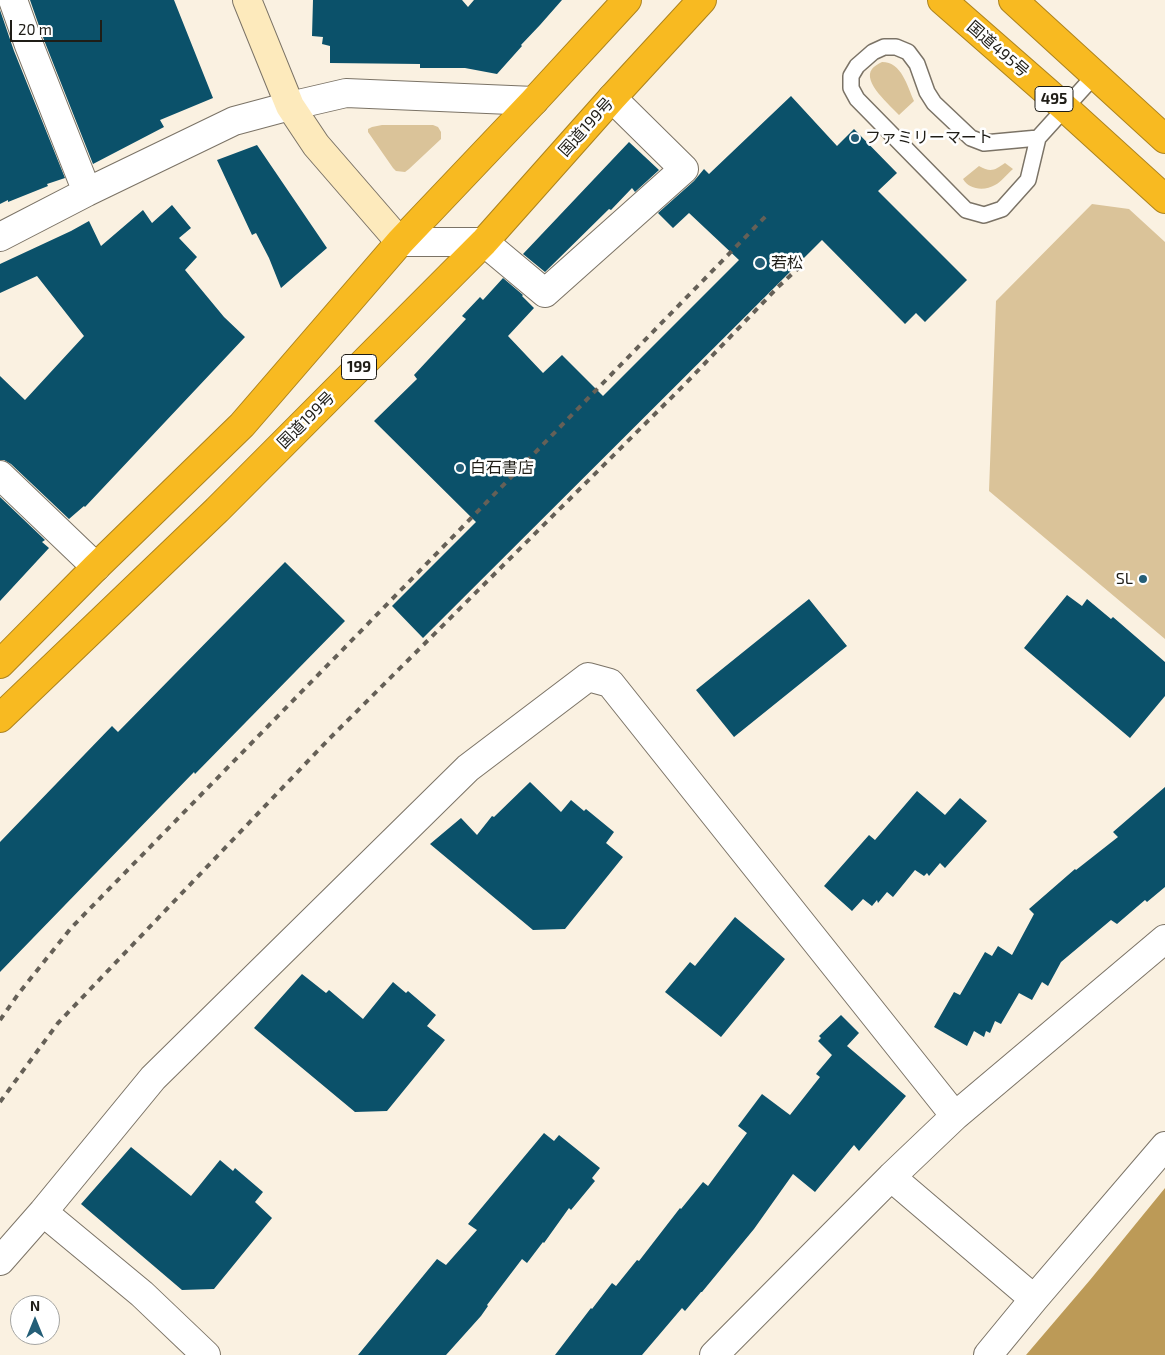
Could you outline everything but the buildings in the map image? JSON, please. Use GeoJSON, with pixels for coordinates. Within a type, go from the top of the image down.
{"type":"FeatureCollection","features":[{"type":"Feature","properties":{"kind":"highway"},"geometry":{"type":"LineString","coordinates":[[0,664],[96,567],[242,425],[400,242],[627,0]]}},
{"type":"Feature","properties":{"kind":"highway","name":"国道199号"},"geometry":{"type":"LineString","coordinates":[[0,718],[217,510],[484,242],[702,0]]}},
{"type":"Feature","properties":{"kind":"highway","name":"国道495号"},"geometry":{"type":"LineString","coordinates":[[942,0],[1165,199]]}},
{"type":"Feature","properties":{"kind":"highway","name":"495"},"geometry":{"type":"LineString","coordinates":[[1013,0],[1165,139]]}},
{"type":"Feature","properties":{"kind":"street"},"geometry":{"type":"LineString","coordinates":[[13,0],[87,192]]}},
{"type":"Feature","properties":{"kind":"street"},"geometry":{"type":"LineString","coordinates":[[247,0],[290,106],[316,145],[400,242],[484,242],[545,293],[684,169],[612,98]]}},
{"type":"Feature","properties":{"kind":"street"},"geometry":{"type":"LineString","coordinates":[[0,236],[234,121],[290,106],[346,93],[534,101]]}},
{"type":"Feature","properties":{"kind":"street"},"geometry":{"type":"LineString","coordinates":[[0,475],[96,567]]}},
{"type":"Feature","properties":{"kind":"street"},"geometry":{"type":"LineString","coordinates":[[0,1261],[43,1212],[153,1078],[468,768],[588,677],[610,682],[955,1116]]}},
{"type":"Feature","properties":{"kind":"street"},"geometry":{"type":"LineString","coordinates":[[714,1355],[891,1177],[955,1116],[1165,939]]}},
{"type":"Feature","properties":{"kind":"street"},"geometry":{"type":"LineString","coordinates":[[988,1355],[1165,1146]]}},
{"type":"Feature","properties":{"kind":"street"},"geometry":{"type":"LineString","coordinates":[[891,1177],[1034,1299]]}},
{"type":"Feature","properties":{"kind":"street"},"geometry":{"type":"LineString","coordinates":[[43,1212],[142,1294],[206,1355]]}},
{"type":"Feature","properties":{"kind":"lane"},"geometry":{"type":"LineString","coordinates":[[1038,138],[984,143],[971,138],[934,104],[927,92],[917,64],[908,52],[896,47],[884,47],[873,52],[856,66],[850,76],[850,88],[857,99],[966,210],[984,214],[1002,209],[1028,180],[1038,138],[1094,75]]}},
{"type":"Feature","properties":{"kind":"shaded area"},"geometry":{"type":"Polygon","coordinates":[[[882,62],[889,63],[899,70],[914,101],[899,115],[878,93],[871,80],[870,74],[872,69],[882,62]]]}},
{"type":"Feature","properties":{"kind":"shaded area"},"geometry":{"type":"Polygon","coordinates":[[[382,125],[433,125],[438,127],[441,132],[441,139],[405,172],[396,171],[368,132],[368,129],[372,127],[382,125]]]}},
{"type":"Feature","properties":{"kind":"shaded area"},"geometry":{"type":"Polygon","coordinates":[[[1005,163],[1013,169],[991,187],[982,189],[973,187],[963,179],[979,166],[993,170],[1005,163]]]}},
{"type":"Feature","properties":{"kind":"shaded area"},"geometry":{"type":"Polygon","coordinates":[[[1092,204],[1129,209],[1165,242],[1165,639],[989,491],[996,301],[1092,204]]]}},
{"type":"Feature","properties":{"kind":"shaded area"},"geometry":{"type":"Polygon","coordinates":[[[1165,1188],[1165,1355],[1026,1355],[1090,1280],[1165,1188]]]}},
{"type":"Feature","properties":{"kind":"railway"},"geometry":{"type":"LineString","coordinates":[[0,1020],[71,928],[766,216]]}},
{"type":"Feature","properties":{"kind":"railway"},"geometry":{"type":"LineString","coordinates":[[0,1102],[58,1023],[329,739],[804,263]]}},
{"type":"Feature","properties":{"kind":"place","name":"ファミリーマート"},"geometry":{"type":"Point","coordinates":[855,138]}},
{"type":"Feature","properties":{"kind":"place","name":"若松"},"geometry":{"type":"Point","coordinates":[760,263]}},
{"type":"Feature","properties":{"kind":"place","name":"白石書店"},"geometry":{"type":"Point","coordinates":[460,468]}},
{"type":"Feature","properties":{"kind":"place","name":"SL"},"geometry":{"type":"Point","coordinates":[1143,579]}}]}
